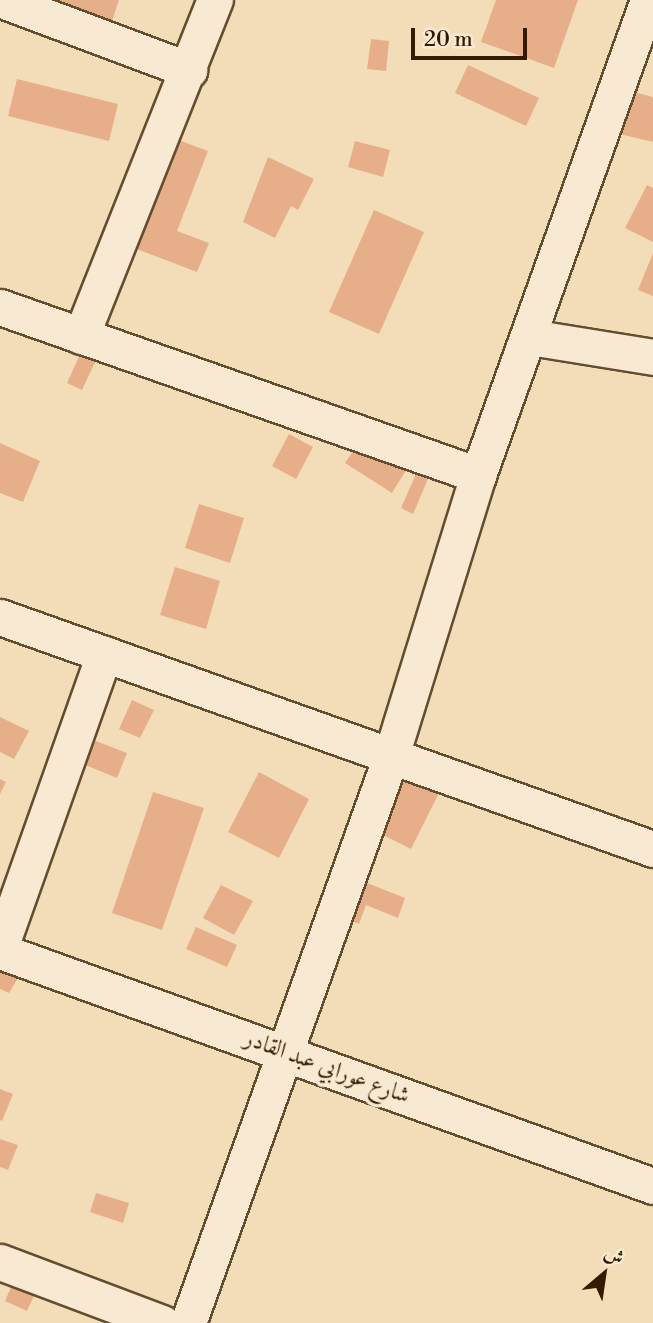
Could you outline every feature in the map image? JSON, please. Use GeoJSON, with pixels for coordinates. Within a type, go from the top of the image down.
{"type":"FeatureCollection","features":[{"type":"Feature","properties":{"kind":"street"},"geometry":{"type":"LineString","coordinates":[[2,0],[189,70]]}},
{"type":"Feature","properties":{"kind":"street"},"geometry":{"type":"LineString","coordinates":[[81,336],[215,0]]}},
{"type":"Feature","properties":{"kind":"street"},"geometry":{"type":"LineString","coordinates":[[188,1323],[391,756],[478,475],[530,337],[648,0]]}},
{"type":"Feature","properties":{"kind":"street"},"geometry":{"type":"LineString","coordinates":[[0,307],[478,475]]}},
{"type":"Feature","properties":{"kind":"street"},"geometry":{"type":"LineString","coordinates":[[530,337],[653,357]]}},
{"type":"Feature","properties":{"kind":"street"},"geometry":{"type":"LineString","coordinates":[[0,617],[653,849]]}},
{"type":"Feature","properties":{"kind":"street"},"geometry":{"type":"LineString","coordinates":[[0,950],[104,654]]}},
{"type":"Feature","properties":{"kind":"street","name":"شارع عورابي عبد القادر"},"geometry":{"type":"LineString","coordinates":[[0,950],[287,1051],[653,1186]]}},
{"type":"Feature","properties":{"kind":"street"},"geometry":{"type":"LineString","coordinates":[[0,1262],[162,1323]]}},
{"type":"Feature","properties":{"kind":"building"},"geometry":{"type":"Polygon","coordinates":[[[47,0],[119,0],[109,30],[47,0]]]}},
{"type":"Feature","properties":{"kind":"building"},"geometry":{"type":"Polygon","coordinates":[[[496,0],[578,0],[554,68],[481,42],[496,0]]]}},
{"type":"Feature","properties":{"kind":"building"},"geometry":{"type":"Polygon","coordinates":[[[371,39],[389,41],[386,71],[367,69],[371,39]]]}},
{"type":"Feature","properties":{"kind":"building"},"geometry":{"type":"Polygon","coordinates":[[[468,65],[539,98],[526,126],[455,93],[468,65]]]}},
{"type":"Feature","properties":{"kind":"building"},"geometry":{"type":"Polygon","coordinates":[[[17,79],[118,104],[109,141],[8,116],[17,79]]]}},
{"type":"Feature","properties":{"kind":"building"},"geometry":{"type":"Polygon","coordinates":[[[618,88],[653,97],[653,142],[607,131],[618,88]]]}},
{"type":"Feature","properties":{"kind":"building"},"geometry":{"type":"Polygon","coordinates":[[[149,129],[208,151],[177,231],[209,243],[197,272],[108,238],[149,129]]]}},
{"type":"Feature","properties":{"kind":"building"},"geometry":{"type":"Polygon","coordinates":[[[355,141],[390,150],[383,177],[348,167],[355,141]]]}},
{"type":"Feature","properties":{"kind":"building"},"geometry":{"type":"Polygon","coordinates":[[[268,157],[314,179],[298,210],[291,206],[275,238],[243,222],[268,157]]]}},
{"type":"Feature","properties":{"kind":"building"},"geometry":{"type":"Polygon","coordinates":[[[647,185],[653,188],[653,242],[625,228],[647,185]]]}},
{"type":"Feature","properties":{"kind":"building"},"geometry":{"type":"Polygon","coordinates":[[[374,210],[424,232],[379,334],[329,312],[374,210]]]}},
{"type":"Feature","properties":{"kind":"building"},"geometry":{"type":"Polygon","coordinates":[[[653,253],[653,296],[638,290],[653,253]]]}},
{"type":"Feature","properties":{"kind":"building"},"geometry":{"type":"Polygon","coordinates":[[[81,352],[96,360],[82,390],[67,383],[81,352]]]}},
{"type":"Feature","properties":{"kind":"building"},"geometry":{"type":"Polygon","coordinates":[[[289,434],[313,447],[296,479],[272,466],[289,434]]]}},
{"type":"Feature","properties":{"kind":"building"},"geometry":{"type":"Polygon","coordinates":[[[362,438],[408,467],[392,493],[345,463],[362,438]]]}},
{"type":"Feature","properties":{"kind":"building"},"geometry":{"type":"Polygon","coordinates":[[[0,443],[40,461],[23,502],[0,493],[0,443]]]}},
{"type":"Feature","properties":{"kind":"building"},"geometry":{"type":"Polygon","coordinates":[[[419,467],[431,472],[413,514],[401,508],[419,467]]]}},
{"type":"Feature","properties":{"kind":"building"},"geometry":{"type":"Polygon","coordinates":[[[199,504],[244,518],[230,563],[185,548],[199,504]]]}},
{"type":"Feature","properties":{"kind":"building"},"geometry":{"type":"Polygon","coordinates":[[[175,567],[220,581],[206,629],[160,615],[175,567]]]}},
{"type":"Feature","properties":{"kind":"building"},"geometry":{"type":"Polygon","coordinates":[[[132,700],[154,710],[140,738],[119,729],[132,700]]]}},
{"type":"Feature","properties":{"kind":"building"},"geometry":{"type":"Polygon","coordinates":[[[0,717],[29,731],[14,759],[0,752],[0,717]]]}},
{"type":"Feature","properties":{"kind":"building"},"geometry":{"type":"Polygon","coordinates":[[[75,733],[127,753],[117,778],[66,757],[75,733]]]}},
{"type":"Feature","properties":{"kind":"building"},"geometry":{"type":"Polygon","coordinates":[[[389,763],[441,789],[411,849],[359,823],[389,763]]]}},
{"type":"Feature","properties":{"kind":"building"},"geometry":{"type":"Polygon","coordinates":[[[259,772],[309,799],[279,858],[228,832],[259,772]]]}},
{"type":"Feature","properties":{"kind":"building"},"geometry":{"type":"Polygon","coordinates":[[[0,779],[6,782],[0,794],[0,779]]]}},
{"type":"Feature","properties":{"kind":"building"},"geometry":{"type":"Polygon","coordinates":[[[153,792],[204,808],[162,930],[112,913],[153,792]]]}},
{"type":"Feature","properties":{"kind":"building"},"geometry":{"type":"Polygon","coordinates":[[[342,873],[405,898],[398,918],[366,905],[359,924],[328,911],[342,873]]]}},
{"type":"Feature","properties":{"kind":"building"},"geometry":{"type":"Polygon","coordinates":[[[221,885],[253,901],[234,935],[203,918],[221,885]]]}},
{"type":"Feature","properties":{"kind":"building"},"geometry":{"type":"Polygon","coordinates":[[[196,927],[237,945],[227,967],[186,949],[196,927]]]}},
{"type":"Feature","properties":{"kind":"building"},"geometry":{"type":"Polygon","coordinates":[[[0,963],[25,966],[9,993],[0,989],[0,963]]]}},
{"type":"Feature","properties":{"kind":"building"},"geometry":{"type":"Polygon","coordinates":[[[0,1089],[13,1094],[2,1121],[0,1120],[0,1089]]]}},
{"type":"Feature","properties":{"kind":"building"},"geometry":{"type":"Polygon","coordinates":[[[0,1139],[18,1145],[8,1170],[0,1167],[0,1139]]]}},
{"type":"Feature","properties":{"kind":"building"},"geometry":{"type":"Polygon","coordinates":[[[96,1193],[129,1203],[123,1223],[90,1212],[96,1193]]]}},
{"type":"Feature","properties":{"kind":"building"},"geometry":{"type":"Polygon","coordinates":[[[12,1285],[34,1296],[27,1311],[5,1301],[12,1285]]]}}]}
